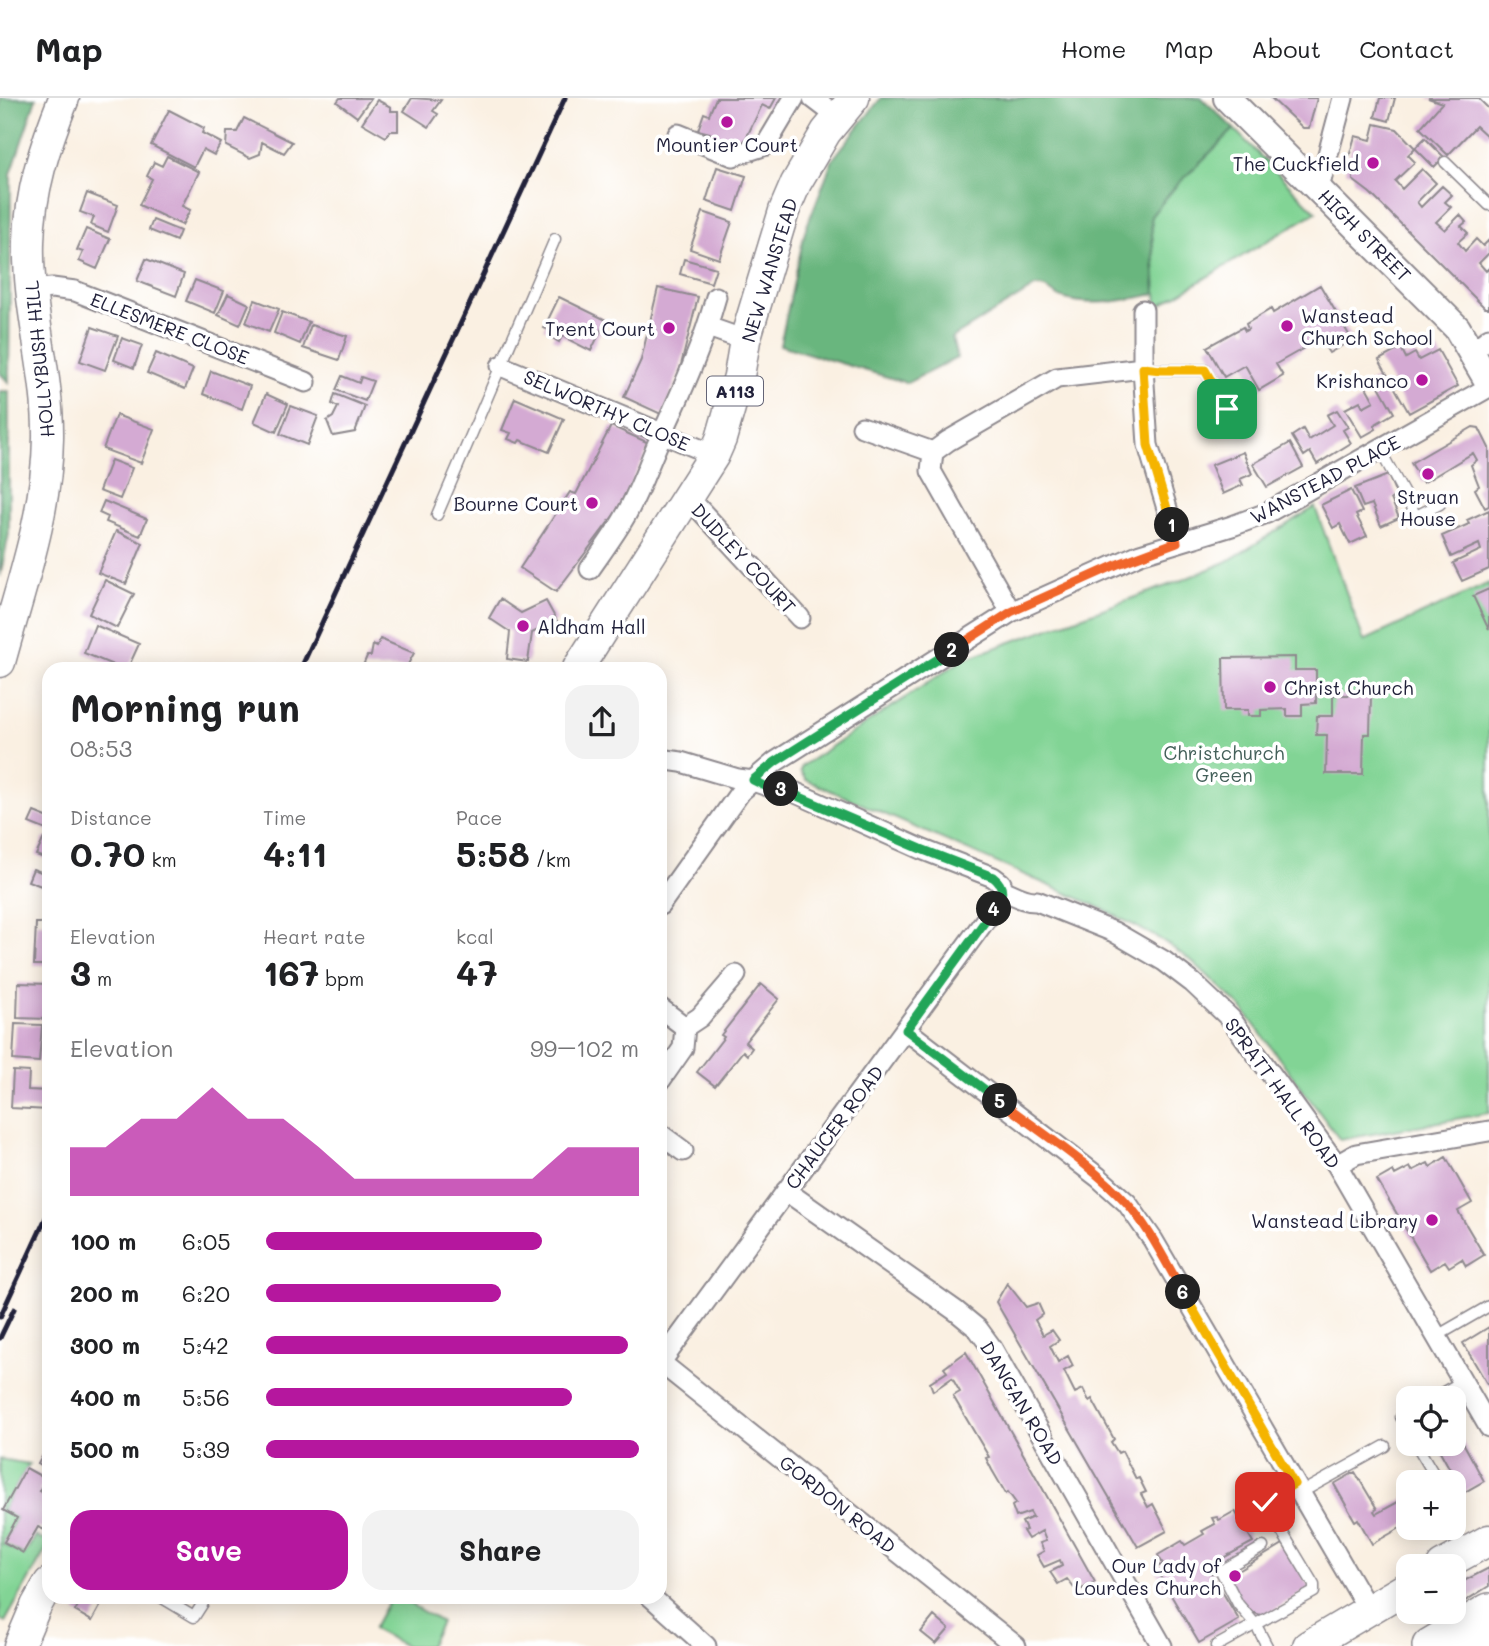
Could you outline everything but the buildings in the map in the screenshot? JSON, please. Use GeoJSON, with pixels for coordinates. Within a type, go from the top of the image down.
{"type":"FeatureCollection","features":[{"type":"Feature","properties":{"kind":"highway"},"geometry":{"type":"LineString","coordinates":[[1430,1646],[1489,1611]]}},
{"type":"Feature","properties":{"kind":"highway"},"geometry":{"type":"LineString","coordinates":[[1480,1646],[1489,1641]]}},
{"type":"Feature","properties":{"kind":"main road","name":"HOLLYBUSH HILL"},"geometry":{"type":"LineString","coordinates":[[0,662],[45,489],[47,406],[29,244],[33,192],[47,140],[64,98]]}},
{"type":"Feature","properties":{"kind":"main road","name":"NEW WANSTEAD"},"geometry":{"type":"LineString","coordinates":[[582,662],[714,455],[721,439],[746,340],[784,211],[813,153],[846,108]]}},
{"type":"Feature","properties":{"kind":"main road"},"geometry":{"type":"LineString","coordinates":[[1465,1554],[1489,1541]]}},
{"type":"Feature","properties":{"kind":"main road"},"geometry":{"type":"LineString","coordinates":[[1308,1646],[1396,1593]]}},
{"type":"Feature","properties":{"kind":"main road"},"geometry":{"type":"LineString","coordinates":[[3,1646],[42,1595]]}},
{"type":"Feature","properties":{"kind":"main road"},"geometry":{"type":"LineString","coordinates":[[19,1646],[42,1595]]}},
{"type":"Feature","properties":{"kind":"street"},"geometry":{"type":"LineString","coordinates":[[678,134],[733,156],[766,145],[794,98]]}},
{"type":"Feature","properties":{"kind":"street"},"geometry":{"type":"LineString","coordinates":[[813,98],[846,108]]}},
{"type":"Feature","properties":{"kind":"street","name":"HIGH STREET"},"geometry":{"type":"LineString","coordinates":[[1227,98],[1457,328],[1480,345],[1489,385]]}},
{"type":"Feature","properties":{"kind":"street"},"geometry":{"type":"LineString","coordinates":[[1319,188],[1343,98]]}},
{"type":"Feature","properties":{"kind":"street","name":"ELLESMERE CLOSE"},"geometry":{"type":"LineString","coordinates":[[32,290],[75,290],[306,382]]}},
{"type":"Feature","properties":{"kind":"street"},"geometry":{"type":"LineString","coordinates":[[590,569],[624,520],[646,475],[662,434],[686,386],[716,297]]}},
{"type":"Feature","properties":{"kind":"street"},"geometry":{"type":"LineString","coordinates":[[1143,310],[1143,368],[1148,445],[1177,542]]}},
{"type":"Feature","properties":{"kind":"street"},"geometry":{"type":"LineString","coordinates":[[708,327],[746,340]]}},
{"type":"Feature","properties":{"kind":"street","name":"SELWORTHY CLOSE"},"geometry":{"type":"LineString","coordinates":[[501,366],[714,455]]}},
{"type":"Feature","properties":{"kind":"street"},"geometry":{"type":"LineString","coordinates":[[1011,612],[931,471],[933,452],[1057,378],[1143,368]]}},
{"type":"Feature","properties":{"kind":"street","name":"WANSTEAD PLACE"},"geometry":{"type":"LineString","coordinates":[[667,895],[741,791],[753,780],[775,762],[1011,612],[1118,564],[1267,513],[1489,385]]}},
{"type":"Feature","properties":{"kind":"street"},"geometry":{"type":"LineString","coordinates":[[862,427],[933,452]]}},
{"type":"Feature","properties":{"kind":"street","name":"DUDLEY COURT"},"geometry":{"type":"LineString","coordinates":[[688,497],[800,618]]}},
{"type":"Feature","properties":{"kind":"street","name":"SPRATT HALL ROAD"},"geometry":{"type":"LineString","coordinates":[[667,760],[738,779],[753,780],[776,789],[785,788],[921,849],[993,877],[1001,883],[1003,890],[1029,902],[1037,901],[1114,932],[1164,961],[1194,984],[1231,1019],[1337,1165],[1489,1426]]}},
{"type":"Feature","properties":{"kind":"street","name":"CHAUCER ROAD"},"geometry":{"type":"LineString","coordinates":[[667,1353],[906,1030],[1000,900],[1003,890]]}},
{"type":"Feature","properties":{"kind":"street"},"geometry":{"type":"LineString","coordinates":[[685,1027],[701,1017],[736,975]]}},
{"type":"Feature","properties":{"kind":"street"},"geometry":{"type":"LineString","coordinates":[[667,1013],[685,1027]]}},
{"type":"Feature","properties":{"kind":"street"},"geometry":{"type":"LineString","coordinates":[[667,1071],[683,1048],[685,1027]]}},
{"type":"Feature","properties":{"kind":"street"},"geometry":{"type":"LineString","coordinates":[[906,1030],[1087,1168],[1127,1203],[1153,1240],[1368,1609]]}},
{"type":"Feature","properties":{"kind":"street"},"geometry":{"type":"LineString","coordinates":[[1337,1165],[1356,1154],[1489,1131]]}},
{"type":"Feature","properties":{"kind":"street"},"geometry":{"type":"LineString","coordinates":[[667,1139],[683,1151]]}},
{"type":"Feature","properties":{"kind":"street","name":"DANGAN ROAD"},"geometry":{"type":"LineString","coordinates":[[786,1192],[978,1329],[992,1348],[1162,1646]]}},
{"type":"Feature","properties":{"kind":"street","name":"GORDON ROAD"},"geometry":{"type":"LineString","coordinates":[[667,1368],[1016,1646]]}},
{"type":"Feature","properties":{"kind":"street"},"geometry":{"type":"LineString","coordinates":[[659,1604],[706,1646]]}},
{"type":"Feature","properties":{"kind":"lane"},"geometry":{"type":"LineString","coordinates":[[1445,162],[1489,205]]}},
{"type":"Feature","properties":{"kind":"lane"},"geometry":{"type":"LineString","coordinates":[[437,515],[555,239]]}},
{"type":"Feature","properties":{"kind":"lane"},"geometry":{"type":"LineString","coordinates":[[1143,368],[1205,370],[1227,409]]}},
{"type":"Feature","properties":{"kind":"lane"},"geometry":{"type":"LineString","coordinates":[[1380,450],[1416,516],[1440,504]]}},
{"type":"Feature","properties":{"kind":"lane"},"geometry":{"type":"LineString","coordinates":[[1437,1336],[1489,1306]]}},
{"type":"Feature","properties":{"kind":"lane"},"geometry":{"type":"LineString","coordinates":[[1454,1386],[1463,1381]]}},
{"type":"Feature","properties":{"kind":"lane"},"geometry":{"type":"LineString","coordinates":[[1216,1646],[1314,1592],[1314,1584],[1265,1502],[1385,1446]]}},
{"type":"Feature","properties":{"kind":"lane"},"geometry":{"type":"LineString","coordinates":[[1263,1547],[1221,1571],[1238,1604],[1256,1625],[1267,1646]]}},
{"type":"Feature","properties":{"kind":"lane"},"geometry":{"type":"LineString","coordinates":[[172,1604],[194,1617],[201,1604]]}},
{"type":"Feature","properties":{"kind":"green space"},"geometry":{"type":"Polygon","coordinates":[[[0,98],[36,98],[11,174],[9,383],[0,373],[0,98]]]}},
{"type":"Feature","properties":{"kind":"green space"},"geometry":{"type":"Polygon","coordinates":[[[881,98],[1202,98],[1234,129],[1174,188],[1151,216],[1155,294],[1110,302],[1088,302],[1061,298],[1043,288],[1035,287],[952,338],[957,358],[907,383],[780,345],[805,231],[833,159],[881,98]]]}},
{"type":"Feature","properties":{"kind":"green space"},"geometry":{"type":"Polygon","coordinates":[[[1234,129],[1316,212],[1157,307],[1151,216],[1174,188],[1234,129]]]}},
{"type":"Feature","properties":{"kind":"green space"},"geometry":{"type":"Polygon","coordinates":[[[0,391],[9,391],[9,534],[0,577],[0,391]]]}},
{"type":"Feature","properties":{"kind":"green space","name":"Christchurch Green"},"geometry":{"type":"Polygon","coordinates":[[[1315,507],[1364,641],[1489,583],[1489,1113],[1340,1140],[1241,1007],[1192,961],[1160,939],[1101,908],[806,780],[800,771],[802,766],[964,659],[1226,562],[1315,507]]]}},
{"type":"Feature","properties":{"kind":"green space"},"geometry":{"type":"Polygon","coordinates":[[[0,1459],[29,1464],[3,1510],[17,1518],[3,1544],[24,1555],[36,1536],[42,1540],[42,1556],[5,1622],[0,1620],[0,1459]]]}},
{"type":"Feature","properties":{"kind":"green space"},"geometry":{"type":"Polygon","coordinates":[[[387,1604],[410,1604],[441,1622],[429,1646],[405,1646],[373,1629],[387,1604]]]}},
{"type":"Feature","properties":{"kind":"railway"},"geometry":{"type":"LineString","coordinates":[[304,662],[565,98]]}},
{"type":"Feature","properties":{"kind":"railway"},"geometry":{"type":"LineString","coordinates":[[0,1317],[42,1226]]}},
{"type":"Feature","properties":{"kind":"railway"},"geometry":{"type":"LineString","coordinates":[[0,1338],[14,1309]]}},
{"type":"Feature","properties":{"kind":"place","name":"Mountier Court"},"geometry":{"type":"Point","coordinates":[727,122]}},
{"type":"Feature","properties":{"kind":"place","name":"The Cuckfield"},"geometry":{"type":"Point","coordinates":[1373,163]}},
{"type":"Feature","properties":{"kind":"place","name":"Wanstead Church School"},"geometry":{"type":"Point","coordinates":[1287,326]}},
{"type":"Feature","properties":{"kind":"place","name":"Trent Court"},"geometry":{"type":"Point","coordinates":[669,328]}},
{"type":"Feature","properties":{"kind":"place","name":"Krishanco"},"geometry":{"type":"Point","coordinates":[1422,380]}},
{"type":"Feature","properties":{"kind":"place","name":"Struan House"},"geometry":{"type":"Point","coordinates":[1428,474]}},
{"type":"Feature","properties":{"kind":"place","name":"Bourne Court"},"geometry":{"type":"Point","coordinates":[592,503]}},
{"type":"Feature","properties":{"kind":"place","name":"Aldham Hall"},"geometry":{"type":"Point","coordinates":[523,626]}},
{"type":"Feature","properties":{"kind":"place","name":"Christ Church"},"geometry":{"type":"Point","coordinates":[1270,687]}},
{"type":"Feature","properties":{"kind":"place","name":"Wanstead Library"},"geometry":{"type":"Point","coordinates":[1432,1220]}},
{"type":"Feature","properties":{"kind":"place","name":"Our Lady of Lourdes Church"},"geometry":{"type":"Point","coordinates":[1235,1576]}},
{"type":"Feature","properties":{"kind":"route"},"geometry":{"type":"LineString","coordinates":[[1227,409],[1205,370],[1143,368],[1148,445],[1177,542],[1140,554],[1011,612],[775,762],[753,780],[776,789],[785,788],[921,849],[993,877],[1001,883],[1003,890],[1000,900],[906,1030],[1098,1177],[1127,1203],[1153,1240],[1294,1484],[1265,1502]]}}]}
